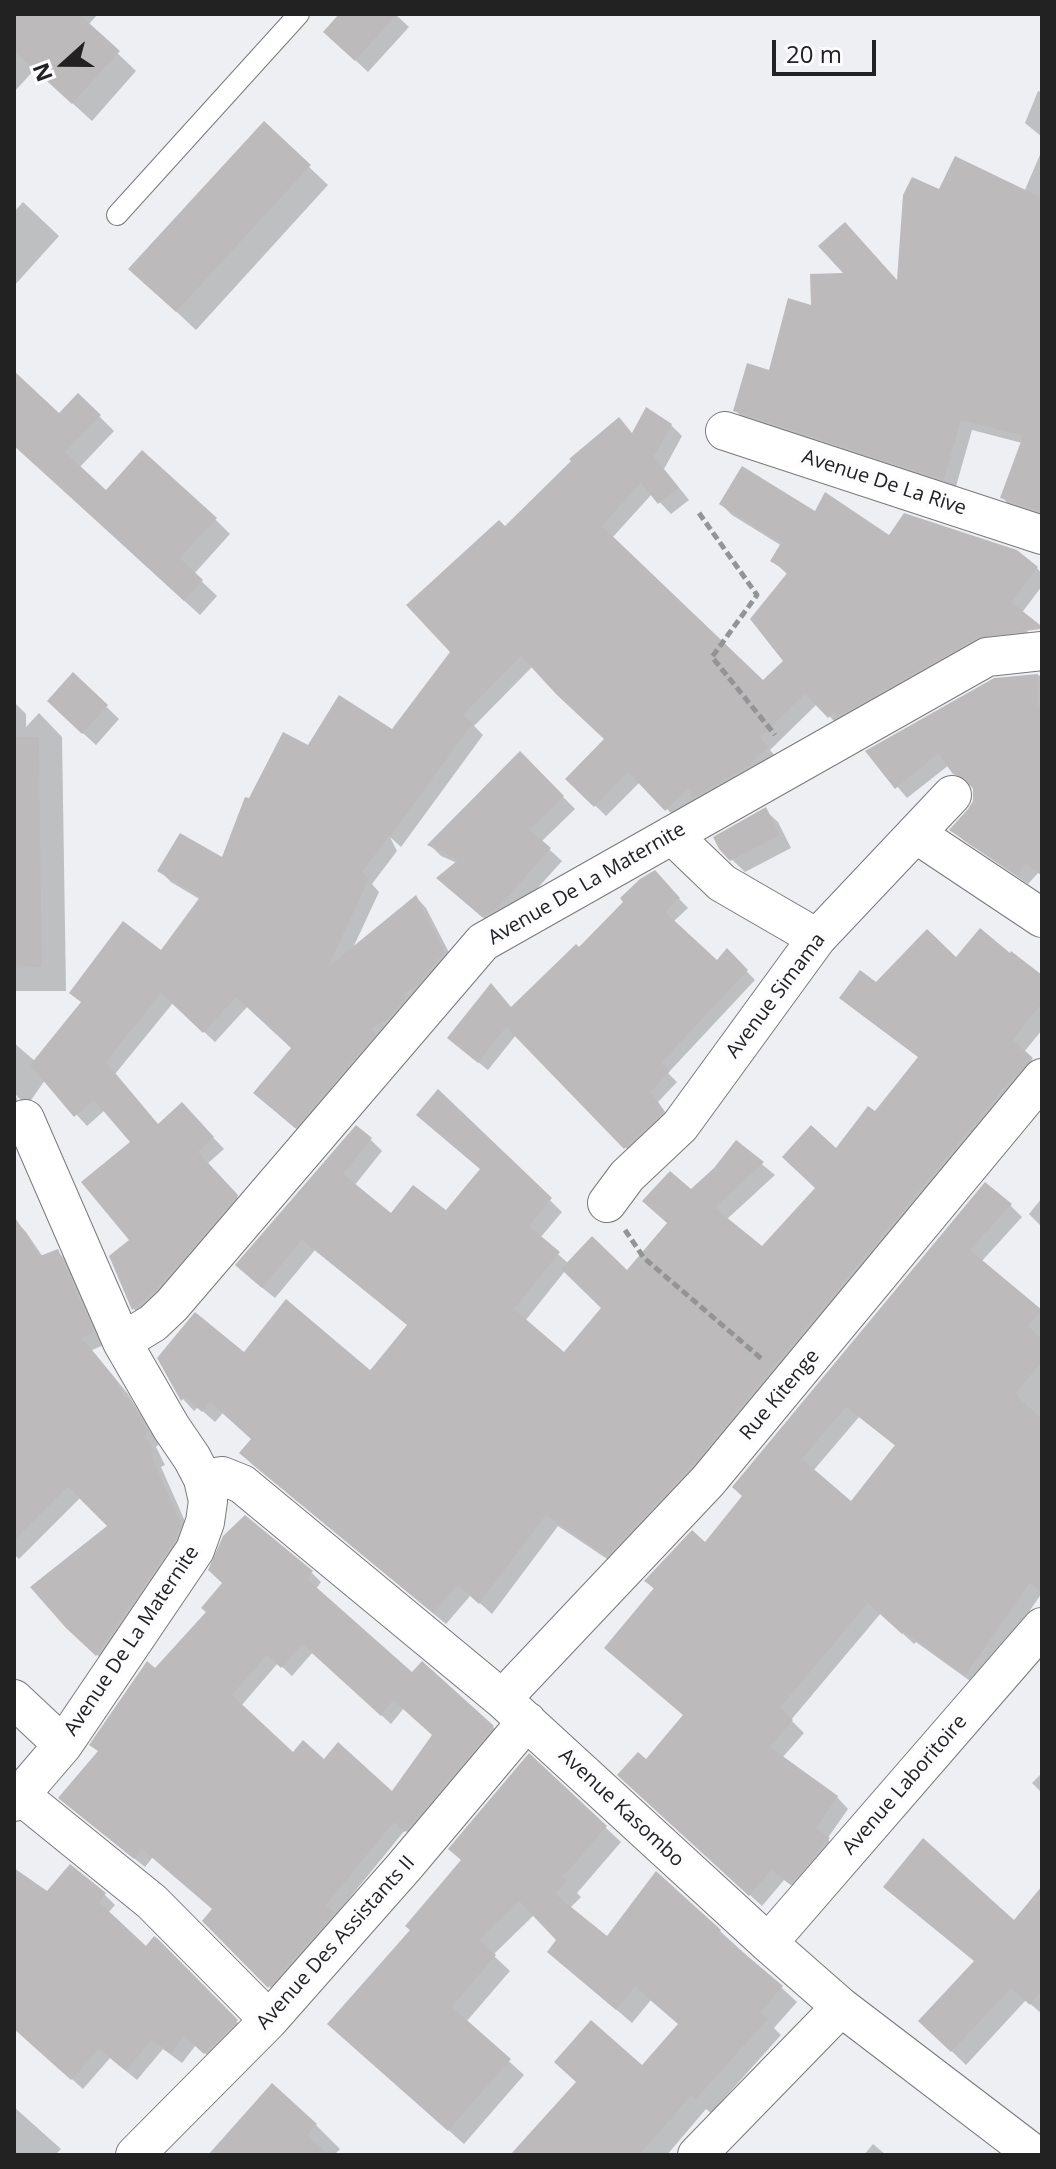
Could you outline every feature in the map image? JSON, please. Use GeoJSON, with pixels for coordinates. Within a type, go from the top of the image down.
{"type":"FeatureCollection","features":[{"type":"Feature","properties":{"kind":"street","name":"Avenue De La Rive"},"geometry":{"type":"LineString","coordinates":[[725,431],[1042,535]]}},
{"type":"Feature","properties":{"kind":"street","name":"Avenue De La Maternite"},"geometry":{"type":"LineString","coordinates":[[122,1342],[153,1323],[172,1305],[483,942],[987,657],[1042,651]]}},
{"type":"Feature","properties":{"kind":"street","name":"Avenue Simama"},"geometry":{"type":"LineString","coordinates":[[607,1203],[627,1176],[680,1126],[817,938],[952,795]]}},
{"type":"Feature","properties":{"kind":"street"},"geometry":{"type":"LineString","coordinates":[[916,834],[1042,918]]}},
{"type":"Feature","properties":{"kind":"street"},"geometry":{"type":"LineString","coordinates":[[672,835],[722,883],[817,938]]}},
{"type":"Feature","properties":{"kind":"street","name":"Rue Kitenge"},"geometry":{"type":"LineString","coordinates":[[514,1710],[791,1383],[1042,1078]]}},
{"type":"Feature","properties":{"kind":"street","name":"Avenue De La Maternite"},"geometry":{"type":"LineString","coordinates":[[17,1798],[63,1745],[195,1550],[205,1522],[208,1501],[203,1479],[122,1342],[25,1119]]}},
{"type":"Feature","properties":{"kind":"street","name":"Avenue Kasombo"},"geometry":{"type":"LineString","coordinates":[[203,1479],[222,1476],[242,1484],[514,1710],[841,2007],[1035,2155]]}},
{"type":"Feature","properties":{"kind":"street","name":"Avenue Laboritoire"},"geometry":{"type":"LineString","coordinates":[[768,1943],[1042,1627]]}},
{"type":"Feature","properties":{"kind":"street"},"geometry":{"type":"LineString","coordinates":[[14,1699],[63,1745]]}},
{"type":"Feature","properties":{"kind":"street","name":"Avenue Des Assistants II"},"geometry":{"type":"LineString","coordinates":[[135,2155],[269,2020],[404,1867],[514,1710]]}},
{"type":"Feature","properties":{"kind":"street"},"geometry":{"type":"LineString","coordinates":[[17,1798],[152,1902],[269,2020]]}},
{"type":"Feature","properties":{"kind":"street"},"geometry":{"type":"LineString","coordinates":[[697,2155],[841,2007]]}},
{"type":"Feature","properties":{"kind":"lane"},"geometry":{"type":"LineString","coordinates":[[117,215],[299,14]]}},
{"type":"Feature","properties":{"kind":"path"},"geometry":{"type":"LineString","coordinates":[[699,513],[757,595],[712,657],[798,764]]}},
{"type":"Feature","properties":{"kind":"path"},"geometry":{"type":"LineString","coordinates":[[607,1203],[644,1258],[791,1383]]}},
{"type":"Feature","properties":{"kind":"building"},"geometry":{"type":"Polygon","coordinates":[[[14,14],[79,14],[120,51],[72,104],[14,51],[14,14]]]}},
{"type":"Feature","properties":{"kind":"building"},"geometry":{"type":"Polygon","coordinates":[[[339,14],[397,14],[355,61],[323,32],[339,14]]]}},
{"type":"Feature","properties":{"kind":"building"},"geometry":{"type":"Polygon","coordinates":[[[264,121],[311,165],[176,312],[128,269],[264,121]]]}},
{"type":"Feature","properties":{"kind":"building"},"geometry":{"type":"Polygon","coordinates":[[[955,156],[1042,198],[1042,512],[1000,498],[1023,436],[961,420],[944,480],[733,411],[747,363],[769,370],[788,298],[811,305],[810,274],[843,273],[818,246],[845,222],[897,280],[903,195],[912,177],[939,189],[955,156]]]}},
{"type":"Feature","properties":{"kind":"building"},"geometry":{"type":"Polygon","coordinates":[[[14,371],[59,413],[78,393],[101,415],[65,452],[106,490],[142,450],[217,518],[180,558],[203,580],[184,601],[14,445],[14,371]]]}},
{"type":"Feature","properties":{"kind":"building"},"geometry":{"type":"Polygon","coordinates":[[[646,407],[672,424],[654,457],[679,488],[658,504],[641,483],[602,526],[763,680],[783,661],[750,619],[788,572],[770,561],[781,543],[719,504],[742,466],[815,511],[825,492],[889,535],[904,513],[1017,550],[1038,567],[1011,602],[1040,625],[1040,629],[977,638],[837,717],[834,712],[828,718],[805,694],[760,737],[769,747],[746,768],[693,798],[688,789],[665,811],[628,772],[594,807],[565,779],[604,739],[521,656],[463,715],[473,723],[389,838],[384,833],[387,839],[362,872],[369,879],[328,967],[416,895],[445,952],[416,986],[404,993],[406,998],[387,1020],[371,1029],[376,1034],[295,1128],[253,1093],[291,1048],[236,997],[203,1033],[161,993],[106,1062],[158,1124],[182,1102],[214,1137],[198,1152],[238,1195],[156,1290],[132,1310],[109,1256],[129,1240],[81,1182],[130,1142],[94,1100],[74,1117],[30,1065],[81,1002],[69,993],[123,921],[161,950],[200,897],[157,871],[180,833],[222,857],[245,797],[249,798],[283,732],[308,745],[339,695],[392,729],[450,652],[406,605],[499,520],[505,526],[571,461],[569,459],[619,417],[632,433],[646,407]]]}},
{"type":"Feature","properties":{"kind":"building"},"geometry":{"type":"Polygon","coordinates":[[[73,672],[108,705],[82,734],[47,701],[73,672]]]}},
{"type":"Feature","properties":{"kind":"building"},"geometry":{"type":"Polygon","coordinates":[[[1038,674],[1037,709],[1042,702],[1042,875],[1026,864],[1017,875],[949,830],[973,801],[973,789],[966,779],[953,774],[938,754],[895,789],[865,751],[994,678],[1038,674]]]}},
{"type":"Feature","properties":{"kind":"building"},"geometry":{"type":"Polygon","coordinates":[[[14,737],[39,737],[42,967],[14,968],[14,737]]]}},
{"type":"Feature","properties":{"kind":"building"},"geometry":{"type":"Polygon","coordinates":[[[520,751],[564,796],[530,830],[551,848],[498,908],[482,917],[436,878],[458,860],[427,845],[520,751]]]}},
{"type":"Feature","properties":{"kind":"building"},"geometry":{"type":"Polygon","coordinates":[[[766,807],[780,835],[730,861],[713,837],[766,807]]]}},
{"type":"Feature","properties":{"kind":"building"},"geometry":{"type":"Polygon","coordinates":[[[655,870],[680,898],[665,912],[717,960],[727,948],[748,970],[661,1063],[670,1071],[651,1092],[664,1111],[624,1149],[506,1027],[478,1063],[447,1038],[491,983],[511,1007],[576,944],[579,947],[623,902],[620,898],[655,870]]]}},
{"type":"Feature","properties":{"kind":"building"},"geometry":{"type":"Polygon","coordinates":[[[980,928],[1042,975],[1042,1003],[1013,1040],[1033,1058],[1004,1088],[692,1466],[606,1556],[546,1515],[479,1604],[458,1585],[433,1613],[239,1453],[251,1439],[210,1402],[202,1412],[185,1397],[181,1401],[157,1358],[195,1312],[244,1352],[286,1299],[370,1370],[407,1325],[302,1240],[262,1288],[235,1265],[356,1125],[372,1138],[343,1174],[391,1213],[413,1185],[446,1210],[480,1169],[416,1115],[438,1089],[552,1198],[529,1226],[560,1252],[514,1309],[564,1352],[601,1308],[561,1269],[592,1236],[627,1270],[667,1223],[642,1201],[670,1171],[691,1189],[714,1168],[736,1140],[764,1162],[715,1208],[762,1246],[815,1188],[782,1157],[811,1125],[836,1148],[868,1106],[875,1111],[918,1057],[839,998],[860,970],[876,982],[927,929],[956,957],[980,928]]]}},
{"type":"Feature","properties":{"kind":"building"},"geometry":{"type":"Polygon","coordinates":[[[985,1182],[1012,1204],[970,1250],[1042,1310],[1028,1326],[1042,1339],[1042,1362],[1015,1394],[1042,1419],[1042,1593],[1030,1583],[965,1676],[904,1632],[902,1634],[868,1603],[780,1708],[793,1720],[770,1747],[838,1796],[816,1828],[830,1838],[790,1884],[771,1870],[749,1896],[617,1775],[638,1752],[646,1759],[683,1715],[604,1648],[654,1588],[644,1581],[692,1530],[705,1542],[742,1496],[732,1487],[985,1182]],[[846,1407],[802,1459],[851,1501],[895,1445],[846,1407]]]}},
{"type":"Feature","properties":{"kind":"building"},"geometry":{"type":"Polygon","coordinates":[[[14,1216],[40,1256],[58,1249],[94,1333],[82,1338],[117,1381],[125,1399],[128,1396],[148,1432],[145,1435],[155,1453],[151,1455],[181,1524],[175,1540],[96,1656],[30,1587],[107,1526],[68,1487],[14,1541],[14,1216]]]}},
{"type":"Feature","properties":{"kind":"building"},"geometry":{"type":"Polygon","coordinates":[[[245,1515],[313,1571],[307,1579],[412,1672],[422,1661],[494,1726],[405,1832],[394,1822],[326,1905],[335,1912],[268,1988],[202,1921],[212,1909],[142,1849],[134,1859],[58,1798],[98,1751],[89,1745],[147,1661],[155,1668],[206,1612],[201,1608],[222,1583],[208,1570],[223,1536],[245,1515]],[[302,1644],[281,1668],[267,1655],[232,1695],[293,1752],[303,1740],[324,1759],[338,1742],[392,1791],[432,1735],[393,1700],[381,1716],[302,1644]]]}},
{"type":"Feature","properties":{"kind":"building"},"geometry":{"type":"Polygon","coordinates":[[[529,1753],[607,1826],[563,1877],[567,1880],[555,1894],[607,1936],[656,1871],[721,1930],[719,1932],[783,1986],[761,2012],[768,2019],[695,2100],[691,2096],[639,2155],[510,2155],[576,2082],[554,2062],[591,2020],[642,2065],[678,2024],[635,1987],[616,2010],[547,1952],[556,1940],[519,1901],[479,1940],[496,1955],[452,2007],[511,2059],[448,2131],[327,2024],[410,1930],[405,1926],[461,1860],[448,1849],[529,1753]]]}},
{"type":"Feature","properties":{"kind":"building"},"geometry":{"type":"Polygon","coordinates":[[[923,1838],[1014,1920],[1042,1886],[1042,1990],[1030,2005],[1011,1988],[951,2052],[918,2021],[974,1961],[883,1887],[923,1838]]]}},
{"type":"Feature","properties":{"kind":"building"},"geometry":{"type":"Polygon","coordinates":[[[70,1864],[106,1893],[99,1902],[146,1946],[154,1936],[159,1940],[238,2020],[204,2054],[184,2036],[171,2054],[151,2040],[126,2071],[99,2049],[71,2080],[14,2029],[14,1868],[47,1891],[70,1864]]]}},
{"type":"Feature","properties":{"kind":"building"},"geometry":{"type":"Polygon","coordinates":[[[272,2083],[317,2124],[307,2135],[329,2155],[208,2155],[272,2083]]]}}]}
